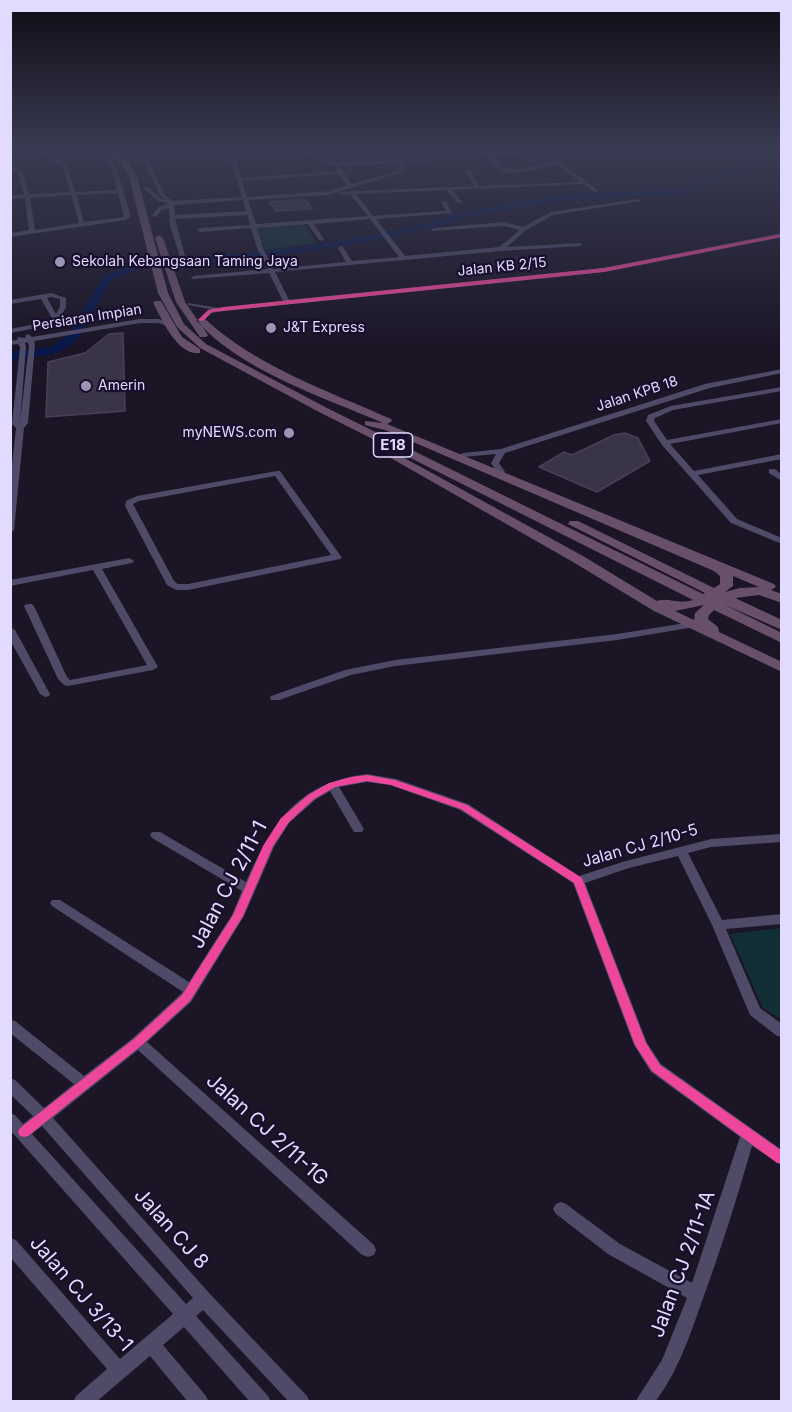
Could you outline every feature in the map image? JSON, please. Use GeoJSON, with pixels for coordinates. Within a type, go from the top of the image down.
{"type":"FeatureCollection","features":[{"type":"Feature","properties":{"kind":"highway","name":"E18"},"geometry":{"type":"LineString","coordinates":[[144,218],[163,294],[180,325],[203,346],[221,358],[782,639]]}},
{"type":"Feature","properties":{"kind":"highway","name":"E18"},"geometry":{"type":"LineString","coordinates":[[154,218],[175,292],[192,323],[202,334],[231,354],[782,626]]}},
{"type":"Feature","properties":{"kind":"highway"},"geometry":{"type":"LineString","coordinates":[[163,251],[173,262],[190,304],[201,320],[223,341],[262,363],[501,472],[520,483]]}},
{"type":"Feature","properties":{"kind":"highway"},"geometry":{"type":"LineString","coordinates":[[160,282],[155,289],[154,310],[168,324],[178,339],[210,361],[363,439],[659,608],[775,665]]}},
{"type":"Feature","properties":{"kind":"highway"},"geometry":{"type":"LineString","coordinates":[[369,423],[389,428],[749,578],[782,594]]}},
{"type":"Feature","properties":{"kind":"highway"},"geometry":{"type":"LineString","coordinates":[[656,539],[719,568],[728,575],[731,589]]}},
{"type":"Feature","properties":{"kind":"highway"},"geometry":{"type":"LineString","coordinates":[[608,578],[670,607],[702,606],[731,589],[754,589],[782,599]]}},
{"type":"Feature","properties":{"kind":"highway"},"geometry":{"type":"LineString","coordinates":[[702,606],[701,620],[708,628],[775,665]]}},
{"type":"Feature","properties":{"kind":"street"},"geometry":{"type":"LineString","coordinates":[[31,218],[33,232]]}},
{"type":"Feature","properties":{"kind":"street"},"geometry":{"type":"LineString","coordinates":[[80,218],[82,225]]}},
{"type":"Feature","properties":{"kind":"street"},"geometry":{"type":"LineString","coordinates":[[10,235],[126,218]]}},
{"type":"Feature","properties":{"kind":"street"},"geometry":{"type":"LineString","coordinates":[[172,218],[182,256]]}},
{"type":"Feature","properties":{"kind":"street"},"geometry":{"type":"LineString","coordinates":[[250,218],[270,272],[287,302]]}},
{"type":"Feature","properties":{"kind":"street"},"geometry":{"type":"LineString","coordinates":[[200,230],[346,218]]}},
{"type":"Feature","properties":{"kind":"street"},"geometry":{"type":"LineString","coordinates":[[370,218],[404,259]]}},
{"type":"Feature","properties":{"kind":"street"},"geometry":{"type":"LineString","coordinates":[[501,249],[524,229],[544,218]]}},
{"type":"Feature","properties":{"kind":"street"},"geometry":{"type":"LineString","coordinates":[[309,221],[321,239]]}},
{"type":"Feature","properties":{"kind":"street"},"geometry":{"type":"LineString","coordinates":[[434,230],[504,224],[524,229]]}},
{"type":"Feature","properties":{"kind":"street","name":"Jalan KB 2/15"},"geometry":{"type":"LineString","coordinates":[[201,320],[210,311],[223,309],[604,270],[782,235]]}},
{"type":"Feature","properties":{"kind":"street"},"geometry":{"type":"LineString","coordinates":[[194,278],[501,249],[579,244]]}},
{"type":"Feature","properties":{"kind":"street"},"geometry":{"type":"LineString","coordinates":[[341,248],[350,264]]}},
{"type":"Feature","properties":{"kind":"street"},"geometry":{"type":"LineString","coordinates":[[10,302],[43,297],[63,298],[63,308],[57,320],[50,325],[10,331]]}},
{"type":"Feature","properties":{"kind":"street"},"geometry":{"type":"LineString","coordinates":[[43,297],[57,320]]}},
{"type":"Feature","properties":{"kind":"street","name":"Jalan KB 2/15"},"geometry":{"type":"LineString","coordinates":[[190,304],[223,309]]}},
{"type":"Feature","properties":{"kind":"street","name":"Persiaran Impian"},"geometry":{"type":"LineString","coordinates":[[91,328],[154,310]]}},
{"type":"Feature","properties":{"kind":"street","name":"Persiaran Impian"},"geometry":{"type":"LineString","coordinates":[[10,341],[26,341],[91,328],[152,320],[168,324]]}},
{"type":"Feature","properties":{"kind":"street"},"geometry":{"type":"LineString","coordinates":[[10,530],[20,428],[16,424],[26,362],[26,341]]}},
{"type":"Feature","properties":{"kind":"street","name":"Jalan KPB 18"},"geometry":{"type":"LineString","coordinates":[[463,455],[502,451],[708,386],[782,371]]}},
{"type":"Feature","properties":{"kind":"street"},"geometry":{"type":"LineString","coordinates":[[782,389],[662,411],[651,417],[650,421],[665,443],[734,521],[782,541]]}},
{"type":"Feature","properties":{"kind":"street"},"geometry":{"type":"LineString","coordinates":[[665,443],[782,421]]}},
{"type":"Feature","properties":{"kind":"street"},"geometry":{"type":"LineString","coordinates":[[501,472],[495,463],[502,451]]}},
{"type":"Feature","properties":{"kind":"street"},"geometry":{"type":"LineString","coordinates":[[693,474],[782,456]]}},
{"type":"Feature","properties":{"kind":"street"},"geometry":{"type":"LineString","coordinates":[[772,471],[782,479]]}},
{"type":"Feature","properties":{"kind":"street"},"geometry":{"type":"LineString","coordinates":[[277,473],[300,503],[337,557],[188,587],[176,587],[170,583],[129,506],[129,503],[138,499],[277,473]]}},
{"type":"Feature","properties":{"kind":"street"},"geometry":{"type":"LineString","coordinates":[[300,503],[310,501]]}},
{"type":"Feature","properties":{"kind":"street"},"geometry":{"type":"LineString","coordinates":[[309,517],[320,515]]}},
{"type":"Feature","properties":{"kind":"street"},"geometry":{"type":"LineString","coordinates":[[10,583],[129,561]]}},
{"type":"Feature","properties":{"kind":"street"},"geometry":{"type":"LineString","coordinates":[[29,606],[63,679],[68,683],[153,667],[96,567]]}},
{"type":"Feature","properties":{"kind":"street"},"geometry":{"type":"LineString","coordinates":[[655,630],[660,615],[659,608]]}},
{"type":"Feature","properties":{"kind":"street"},"geometry":{"type":"LineString","coordinates":[[275,698],[349,672],[383,665],[617,637],[692,625]]}},
{"type":"Feature","properties":{"kind":"street"},"geometry":{"type":"LineString","coordinates":[[10,630],[45,694]]}},
{"type":"Feature","properties":{"kind":"street","name":"Jalan CJ 2/11-1"},"geometry":{"type":"LineString","coordinates":[[24,1132],[138,1042],[186,998],[238,916],[268,846],[285,820],[305,802],[332,785],[367,778],[392,782],[464,807],[578,881]]}},
{"type":"Feature","properties":{"kind":"street"},"geometry":{"type":"LineString","coordinates":[[332,785],[358,830]]}},
{"type":"Feature","properties":{"kind":"street"},"geometry":{"type":"LineString","coordinates":[[156,835],[250,890]]}},
{"type":"Feature","properties":{"kind":"street","name":"Jalan CJ 2/10-5"},"geometry":{"type":"LineString","coordinates":[[578,881],[711,843],[782,838]]}},
{"type":"Feature","properties":{"kind":"street"},"geometry":{"type":"LineString","coordinates":[[681,850],[718,925],[756,1011],[782,1032]]}},
{"type":"Feature","properties":{"kind":"street"},"geometry":{"type":"LineString","coordinates":[[578,881],[648,1058],[656,1068],[782,1159]]}},
{"type":"Feature","properties":{"kind":"street"},"geometry":{"type":"LineString","coordinates":[[56,903],[191,990]]}},
{"type":"Feature","properties":{"kind":"street"},"geometry":{"type":"LineString","coordinates":[[718,925],[782,919]]}},
{"type":"Feature","properties":{"kind":"street"},"geometry":{"type":"LineString","coordinates":[[10,1025],[85,1085]]}},
{"type":"Feature","properties":{"kind":"street","name":"Jalan CJ 2/11-1G"},"geometry":{"type":"LineString","coordinates":[[138,1042],[368,1250]]}},
{"type":"Feature","properties":{"kind":"street","name":"Jalan CJ 8"},"geometry":{"type":"LineString","coordinates":[[10,1084],[43,1117],[204,1299],[301,1401]]}},
{"type":"Feature","properties":{"kind":"street"},"geometry":{"type":"LineString","coordinates":[[10,1119],[262,1401]]}},
{"type":"Feature","properties":{"kind":"street","name":"Jalan CJ 2/11-1A"},"geometry":{"type":"LineString","coordinates":[[645,1401],[672,1355],[696,1294],[722,1225],[748,1135]]}},
{"type":"Feature","properties":{"kind":"street"},"geometry":{"type":"LineString","coordinates":[[561,1209],[614,1249],[696,1294]]}},
{"type":"Feature","properties":{"kind":"street","name":"Jalan CJ 3/13-1"},"geometry":{"type":"LineString","coordinates":[[10,1245],[119,1370]]}},
{"type":"Feature","properties":{"kind":"street"},"geometry":{"type":"LineString","coordinates":[[82,1401],[204,1299]]}},
{"type":"Feature","properties":{"kind":"street"},"geometry":{"type":"LineString","coordinates":[[151,1344],[200,1401]]}},
{"type":"Feature","properties":{"kind":"green space"},"geometry":{"type":"Polygon","coordinates":[[[304,223],[316,243],[265,250],[256,227],[304,223]]]}},
{"type":"Feature","properties":{"kind":"green space"},"geometry":{"type":"Polygon","coordinates":[[[782,928],[781,1019],[763,1008],[730,934],[782,928]]]}},
{"type":"Feature","properties":{"kind":"building","name":"Amerin"},"geometry":{"type":"Polygon","coordinates":[[[123,333],[125,411],[46,417],[48,362],[85,353],[109,334],[123,333]]]}},
{"type":"Feature","properties":{"kind":"building"},"geometry":{"type":"Polygon","coordinates":[[[625,433],[638,438],[650,461],[597,492],[539,467],[564,452],[572,455],[614,435],[625,433]]]}},
{"type":"Feature","properties":{"kind":"waterway"},"geometry":{"type":"LineString","coordinates":[[200,261],[306,249],[371,238],[424,227],[453,218]]}},
{"type":"Feature","properties":{"kind":"waterway"},"geometry":{"type":"LineString","coordinates":[[10,356],[54,350],[63,345],[73,337],[108,278],[137,265]]}},
{"type":"Feature","properties":{"kind":"cycle path"},"geometry":{"type":"LineString","coordinates":[[201,320],[210,311],[223,309],[604,270],[782,235]]}},
{"type":"Feature","properties":{"kind":"cycle path"},"geometry":{"type":"LineString","coordinates":[[24,1132],[138,1042],[186,998],[238,916],[268,846],[285,820],[311,797],[332,785],[367,778],[392,782],[464,807],[578,881],[641,1045],[656,1068],[782,1159]]}},
{"type":"Feature","properties":{"kind":"place","name":"Sekolah Kebangsaan Taming Jaya"},"geometry":{"type":"Point","coordinates":[60,262]}},
{"type":"Feature","properties":{"kind":"place","name":"J&T Express"},"geometry":{"type":"Point","coordinates":[271,328]}},
{"type":"Feature","properties":{"kind":"place","name":"Amerin"},"geometry":{"type":"Point","coordinates":[86,386]}},
{"type":"Feature","properties":{"kind":"place","name":"myNEWS.com"},"geometry":{"type":"Point","coordinates":[289,433]}}]}
